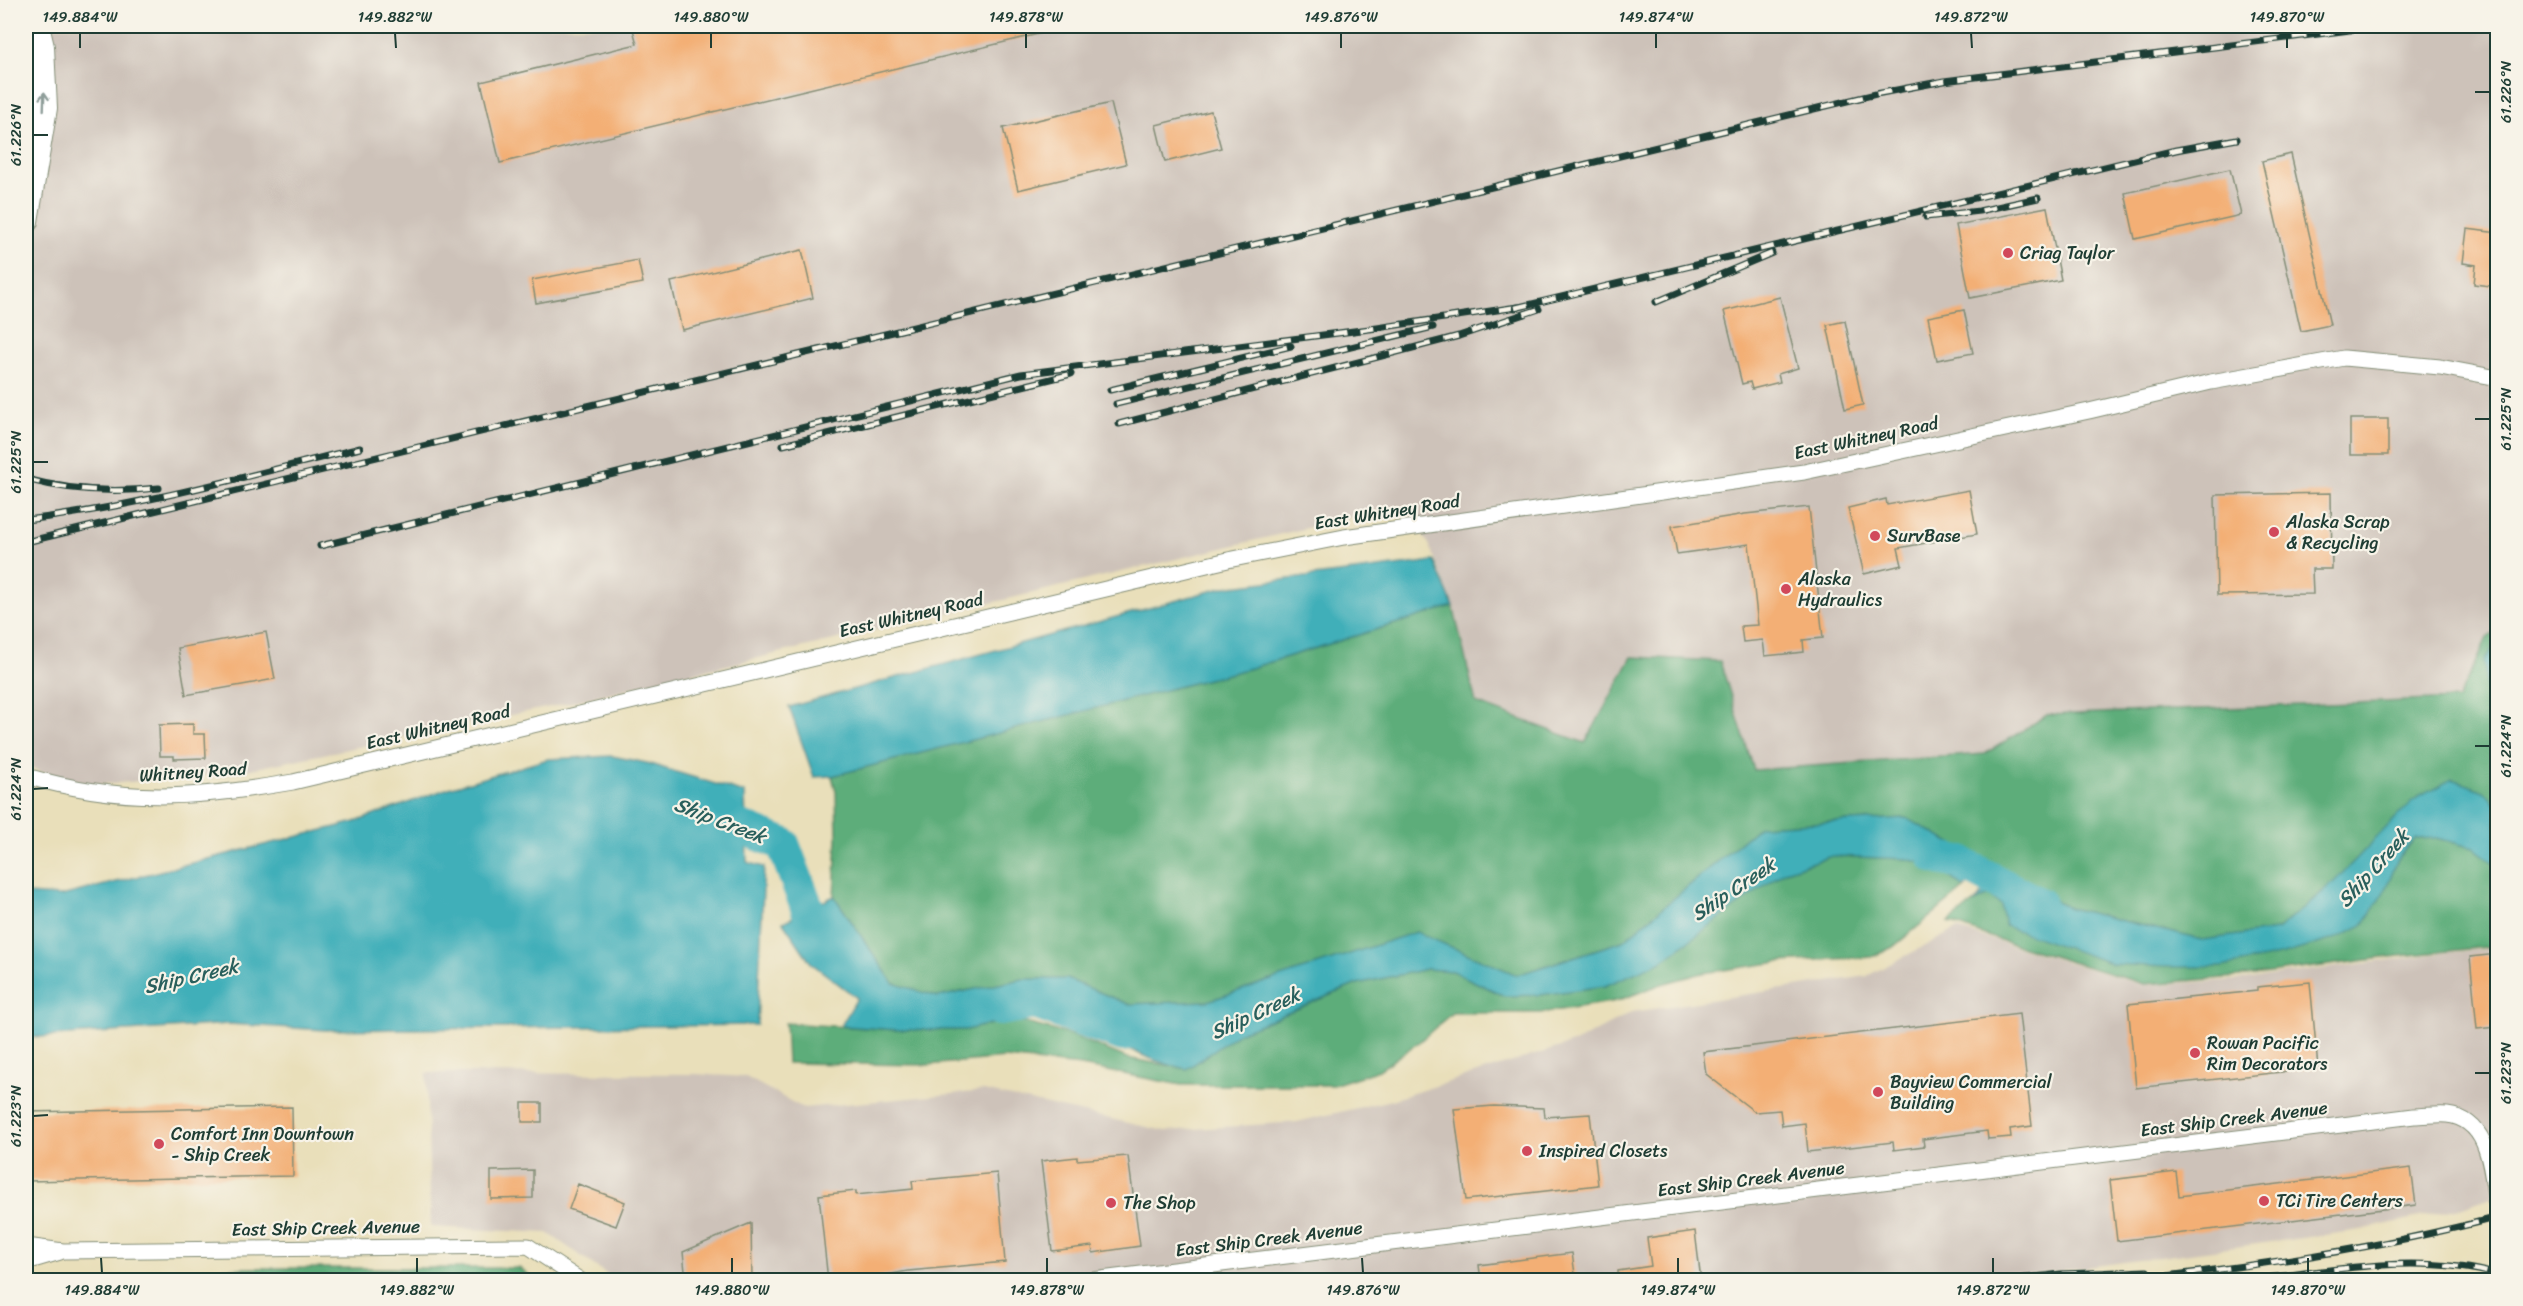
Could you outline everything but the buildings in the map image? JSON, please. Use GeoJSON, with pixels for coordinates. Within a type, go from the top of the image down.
{"type":"FeatureCollection","features":[{"type":"Feature","properties":{"kind":"main road"},"geometry":{"type":"LineString","coordinates":[[26,221],[45,108],[42,46],[37,26]]}},
{"type":"Feature","properties":{"kind":"street","name":"East Whitney Road"},"geometry":{"type":"LineString","coordinates":[[293,782],[1228,560],[1344,537],[1804,472],[2211,382],[2344,358],[2440,367],[2498,378]]}},
{"type":"Feature","properties":{"kind":"street","name":"Whitney Road"},"geometry":{"type":"LineString","coordinates":[[26,776],[107,794],[161,798],[231,793],[293,782]]}},
{"type":"Feature","properties":{"kind":"street","name":"East Ship Creek Avenue"},"geometry":{"type":"LineString","coordinates":[[1093,1281],[2414,1116],[2448,1115],[2464,1120],[2476,1129],[2488,1153],[2498,1215]]}},
{"type":"Feature","properties":{"kind":"street"},"geometry":{"type":"LineString","coordinates":[[26,1246],[63,1251]]}},
{"type":"Feature","properties":{"kind":"street","name":"East Ship Creek Avenue"},"geometry":{"type":"LineString","coordinates":[[63,1251],[528,1246],[580,1281]]}},
{"type":"Feature","properties":{"kind":"street"},"geometry":{"type":"LineString","coordinates":[[26,1262],[63,1251]]}},
{"type":"Feature","properties":{"kind":"shaded area"},"geometry":{"type":"Polygon","coordinates":[[[26,26],[2497,26],[2497,631],[2487,638],[2458,699],[2047,715],[1985,754],[1753,770],[1720,661],[1585,743],[1476,703],[1453,606],[1429,544],[1400,506],[555,706],[232,773],[73,787],[26,765],[26,26]]]}},
{"type":"Feature","properties":{"kind":"shaded area"},"geometry":{"type":"Polygon","coordinates":[[[1957,929],[2143,985],[2236,980],[2497,948],[2497,1195],[2460,1208],[2361,1230],[1991,1280],[615,1280],[548,1233],[431,1227],[426,1073],[696,1074],[746,1077],[803,1108],[984,1091],[1165,1131],[1297,1122],[1391,1100],[1576,1042],[1632,1012],[1867,976],[1957,929]]]}},
{"type":"Feature","properties":{"kind":"green space"},"geometry":{"type":"Polygon","coordinates":[[[1453,606],[1476,703],[1585,743],[1632,657],[1720,661],[1754,770],[1985,754],[2047,715],[2458,699],[2487,638],[2497,631],[2497,805],[2484,791],[2331,884],[2277,930],[2202,940],[2069,908],[1906,818],[1760,826],[1623,941],[1517,975],[1416,932],[1208,1001],[1128,1004],[1067,979],[1023,979],[938,997],[893,983],[834,896],[837,838],[836,792],[832,776],[1251,668],[1453,606]]]}},
{"type":"Feature","properties":{"kind":"green space"},"geometry":{"type":"Polygon","coordinates":[[[2436,838],[2474,848],[2497,865],[2497,946],[2238,977],[2144,984],[1990,937],[1949,922],[1973,903],[1988,895],[2001,905],[2006,926],[2029,933],[2223,967],[2387,887],[2399,856],[2415,839],[2436,838]]]}},
{"type":"Feature","properties":{"kind":"green space"},"geometry":{"type":"Polygon","coordinates":[[[1832,856],[1908,859],[1935,867],[1965,888],[1893,947],[1872,957],[1779,962],[1703,973],[1662,984],[1617,1001],[1541,1013],[1452,1013],[1419,1042],[1379,1070],[1333,1085],[1181,1085],[1081,1066],[1005,1058],[927,1065],[787,1063],[785,1023],[898,1030],[966,1030],[1011,1019],[1071,1035],[1127,1058],[1187,1069],[1239,1033],[1357,984],[1427,969],[1452,971],[1505,996],[1540,995],[1605,986],[1743,900],[1785,871],[1832,856]]]}},
{"type":"Feature","properties":{"kind":"green space"},"geometry":{"type":"Polygon","coordinates":[[[519,1268],[536,1280],[202,1280],[203,1269],[519,1268]]]}},
{"type":"Feature","properties":{"kind":"water"},"geometry":{"type":"Polygon","coordinates":[[[1434,561],[1453,606],[1251,668],[832,776],[814,777],[789,707],[1225,587],[1434,561]]]}},
{"type":"Feature","properties":{"kind":"water"},"geometry":{"type":"Polygon","coordinates":[[[2497,643],[2497,696],[2486,688],[2484,661],[2497,643]]]}},
{"type":"Feature","properties":{"kind":"water"},"geometry":{"type":"Polygon","coordinates":[[[612,756],[647,763],[745,793],[747,862],[764,867],[757,1025],[325,1030],[229,1024],[26,1038],[26,894],[61,896],[355,822],[449,788],[548,759],[612,756]]]}},
{"type":"Feature","properties":{"kind":"water"},"geometry":{"type":"Polygon","coordinates":[[[2452,779],[2484,791],[2497,805],[2497,865],[2474,848],[2436,838],[2415,839],[2399,856],[2387,887],[2363,925],[2334,939],[2284,954],[2223,967],[2113,964],[2005,926],[2001,905],[1989,895],[1973,903],[2005,873],[2069,908],[2202,940],[2277,930],[2332,884],[2413,800],[2452,779]]]}},
{"type":"Feature","properties":{"kind":"water"},"geometry":{"type":"Polygon","coordinates":[[[1906,818],[1987,863],[1965,888],[1935,867],[1908,859],[1832,856],[1785,871],[1660,962],[1605,986],[1540,995],[1505,996],[1452,971],[1427,969],[1357,984],[1239,1033],[1187,1069],[1150,1059],[1118,1043],[1056,1003],[1011,1019],[966,1030],[898,1030],[841,1026],[857,998],[811,963],[783,922],[834,896],[893,983],[938,997],[1023,979],[1067,979],[1128,1004],[1208,1001],[1416,932],[1517,975],[1623,941],[1760,826],[1906,818]]]}},
{"type":"Feature","properties":{"kind":"waterway","name":"Ship Creek"},"geometry":{"type":"LineString","coordinates":[[701,811],[783,844],[808,910],[835,947]]}},
{"type":"Feature","properties":{"kind":"waterway","name":"Ship Creek"},"geometry":{"type":"LineString","coordinates":[[1935,857],[1959,862],[2039,904]]}},
{"type":"Feature","properties":{"kind":"waterway","name":"Ship Creek"},"geometry":{"type":"LineString","coordinates":[[1000,1009],[1035,1003],[1123,1035]]}},
{"type":"Feature","properties":{"kind":"railway"},"geometry":{"type":"LineString","coordinates":[[26,542],[1876,94],[1944,81],[2382,26]]}},
{"type":"Feature","properties":{"kind":"railway"},"geometry":{"type":"LineString","coordinates":[[1515,308],[2176,150],[2237,139]]}},
{"type":"Feature","properties":{"kind":"railway"},"geometry":{"type":"LineString","coordinates":[[1926,217],[1979,211],[2038,198]]}},
{"type":"Feature","properties":{"kind":"railway"},"geometry":{"type":"LineString","coordinates":[[1656,302],[1772,253]]}},
{"type":"Feature","properties":{"kind":"railway"},"geometry":{"type":"LineString","coordinates":[[320,546],[1021,374],[1377,328],[1524,306]]}},
{"type":"Feature","properties":{"kind":"railway"},"geometry":{"type":"LineString","coordinates":[[1119,424],[1459,336],[1539,309]]}},
{"type":"Feature","properties":{"kind":"railway"},"geometry":{"type":"LineString","coordinates":[[1116,404],[1433,327]]}},
{"type":"Feature","properties":{"kind":"railway"},"geometry":{"type":"LineString","coordinates":[[1110,390],[1291,346]]}},
{"type":"Feature","properties":{"kind":"railway"},"geometry":{"type":"LineString","coordinates":[[783,445],[1071,374]]}},
{"type":"Feature","properties":{"kind":"railway"},"geometry":{"type":"LineString","coordinates":[[26,520],[152,499],[360,448]]}},
{"type":"Feature","properties":{"kind":"railway"},"geometry":{"type":"LineString","coordinates":[[26,479],[92,490],[159,488]]}},
{"type":"Feature","properties":{"kind":"railway"},"geometry":{"type":"LineString","coordinates":[[2132,1280],[2316,1255],[2407,1238],[2498,1217]]}},
{"type":"Feature","properties":{"kind":"railway"},"geometry":{"type":"LineString","coordinates":[[2250,1280],[2343,1268],[2405,1264],[2468,1268],[2498,1275]]}},
{"type":"Feature","properties":{"kind":"railway"},"geometry":{"type":"LineString","coordinates":[[2007,1280],[2061,1274],[2147,1271]]}},
{"type":"Feature","properties":{"kind":"place","name":"Criag Taylor"},"geometry":{"type":"Point","coordinates":[2008,253]}},
{"type":"Feature","properties":{"kind":"place","name":"Alaska Scrap & Recycling"},"geometry":{"type":"Point","coordinates":[2274,532]}},
{"type":"Feature","properties":{"kind":"place","name":"SurvBase"},"geometry":{"type":"Point","coordinates":[1875,536]}},
{"type":"Feature","properties":{"kind":"place","name":"Alaska Hydraulics"},"geometry":{"type":"Point","coordinates":[1786,589]}},
{"type":"Feature","properties":{"kind":"place","name":"Rowan Pacific Rim Decorators"},"geometry":{"type":"Point","coordinates":[2195,1053]}},
{"type":"Feature","properties":{"kind":"place","name":"Bayview Commercial Building"},"geometry":{"type":"Point","coordinates":[1878,1092]}},
{"type":"Feature","properties":{"kind":"place","name":"Comfort Inn Downtown - Ship Creek"},"geometry":{"type":"Point","coordinates":[159,1144]}},
{"type":"Feature","properties":{"kind":"place","name":"Inspired Closets"},"geometry":{"type":"Point","coordinates":[1527,1151]}},
{"type":"Feature","properties":{"kind":"place","name":"TCi Tire Centers"},"geometry":{"type":"Point","coordinates":[2264,1201]}},
{"type":"Feature","properties":{"kind":"place","name":"The Shop"},"geometry":{"type":"Point","coordinates":[1111,1203]}}]}
